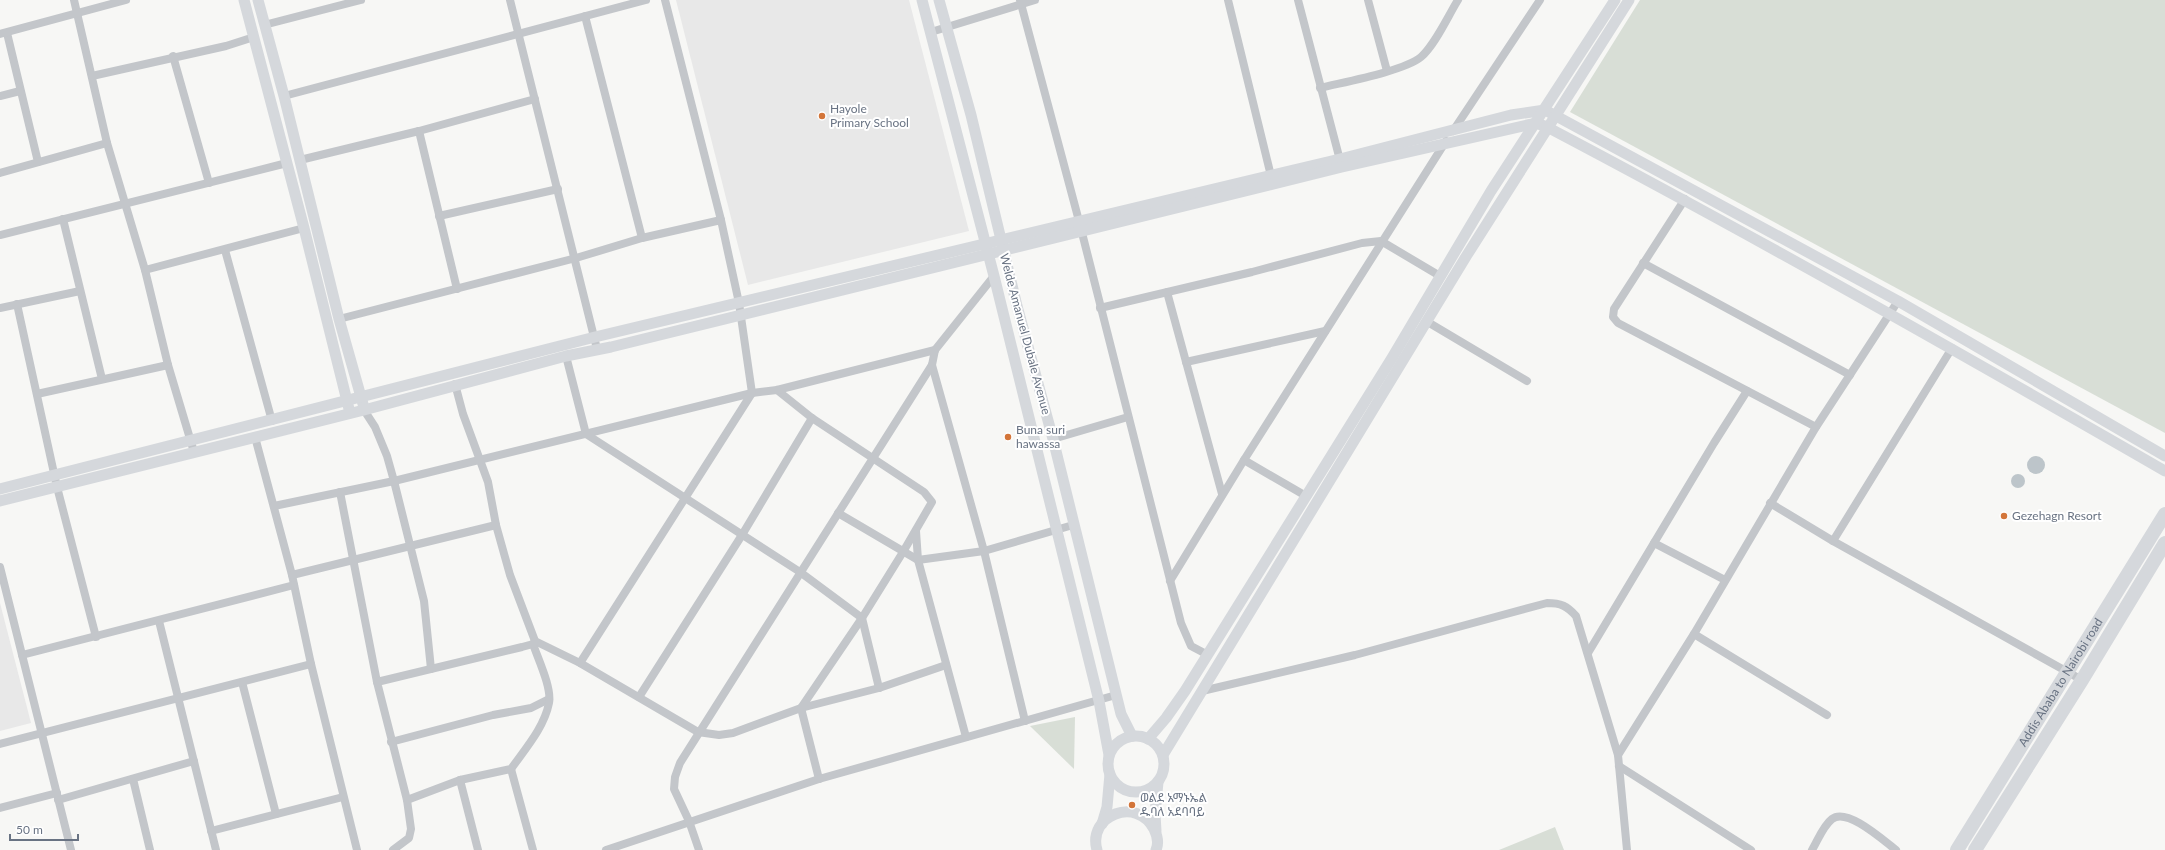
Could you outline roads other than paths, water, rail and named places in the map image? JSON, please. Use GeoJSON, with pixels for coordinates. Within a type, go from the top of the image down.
{"type":"FeatureCollection","features":[{"type":"Feature","properties":{"kind":"highway","name":"Addis Ababa to Nairobi road"},"geometry":{"type":"LineString","coordinates":[[1957,850],[2165,514]]}},
{"type":"Feature","properties":{"kind":"highway","name":"Addis Ababa to Nairobi road"},"geometry":{"type":"LineString","coordinates":[[1975,850],[2082,680],[2165,543]]}},
{"type":"Feature","properties":{"kind":"street"},"geometry":{"type":"LineString","coordinates":[[74,0],[107,143],[145,270],[168,365],[194,452]]}},
{"type":"Feature","properties":{"kind":"street"},"geometry":{"type":"LineString","coordinates":[[38,162],[4,33],[126,0]]}},
{"type":"Feature","properties":{"kind":"street"},"geometry":{"type":"LineString","coordinates":[[244,0],[304,228],[350,413]]}},
{"type":"Feature","properties":{"kind":"street"},"geometry":{"type":"LineString","coordinates":[[258,0],[284,96],[339,319],[364,410],[375,427],[387,456],[394,481],[424,602],[431,669]]}},
{"type":"Feature","properties":{"kind":"street"},"geometry":{"type":"LineString","coordinates":[[264,25],[361,0]]}},
{"type":"Feature","properties":{"kind":"street"},"geometry":{"type":"LineString","coordinates":[[510,0],[576,258],[597,350]]}},
{"type":"Feature","properties":{"kind":"street"},"geometry":{"type":"LineString","coordinates":[[284,96],[646,0]]}},
{"type":"Feature","properties":{"kind":"street"},"geometry":{"type":"LineString","coordinates":[[580,663],[752,393],[741,314],[721,220],[665,0]]}},
{"type":"Feature","properties":{"kind":"street"},"geometry":{"type":"LineString","coordinates":[[922,0],[987,248],[1100,701],[1109,755],[1110,774],[1107,806],[1102,824],[1097,834],[1095,848]]}},
{"type":"Feature","properties":{"kind":"street","name":"Welde Amanuel Dubale Avenue"},"geometry":{"type":"LineString","coordinates":[[939,0],[971,115],[1116,695],[1121,714],[1132,736]]}},
{"type":"Feature","properties":{"kind":"street"},"geometry":{"type":"LineString","coordinates":[[931,32],[1020,2],[1035,0]]}},
{"type":"Feature","properties":{"kind":"street"},"geometry":{"type":"LineString","coordinates":[[1228,0],[1272,179]]}},
{"type":"Feature","properties":{"kind":"street"},"geometry":{"type":"LineString","coordinates":[[1298,0],[1341,163]]}},
{"type":"Feature","properties":{"kind":"street"},"geometry":{"type":"LineString","coordinates":[[1368,0],[1387,71]]}},
{"type":"Feature","properties":{"kind":"street"},"geometry":{"type":"LineString","coordinates":[[1320,88],[1410,64],[1424,54],[1458,0]]}},
{"type":"Feature","properties":{"kind":"street"},"geometry":{"type":"LineString","coordinates":[[1170,581],[1222,494],[1381,241],[1540,0]]}},
{"type":"Feature","properties":{"kind":"street"},"geometry":{"type":"LineString","coordinates":[[1157,849],[1155,814],[1158,782],[1163,772],[1163,755],[1426,321],[1547,127],[1550,112],[1615,0]]}},
{"type":"Feature","properties":{"kind":"street"},"geometry":{"type":"LineString","coordinates":[[1148,739],[1166,718],[1208,655],[1491,191],[1536,123],[1550,112],[1629,0]]}},
{"type":"Feature","properties":{"kind":"street"},"geometry":{"type":"LineString","coordinates":[[1020,2],[1080,226],[1170,581],[1191,646],[1208,655]]}},
{"type":"Feature","properties":{"kind":"street"},"geometry":{"type":"LineString","coordinates":[[585,16],[642,238]]}},
{"type":"Feature","properties":{"kind":"street"},"geometry":{"type":"LineString","coordinates":[[92,76],[173,56],[226,46],[254,37]]}},
{"type":"Feature","properties":{"kind":"street"},"geometry":{"type":"LineString","coordinates":[[173,56],[209,183]]}},
{"type":"Feature","properties":{"kind":"street"},"geometry":{"type":"LineString","coordinates":[[0,96],[20,91]]}},
{"type":"Feature","properties":{"kind":"street"},"geometry":{"type":"LineString","coordinates":[[300,160],[419,131],[535,98]]}},
{"type":"Feature","properties":{"kind":"street"},"geometry":{"type":"LineString","coordinates":[[1341,163],[1511,115],[1550,112],[1898,301],[2165,456]]}},
{"type":"Feature","properties":{"kind":"street"},"geometry":{"type":"LineString","coordinates":[[0,489],[347,402],[595,337],[739,303],[987,248],[1004,250],[1080,226],[1272,179],[1341,163],[1445,144],[1536,123],[1547,127],[1685,199],[1952,348],[2165,471]]}},
{"type":"Feature","properties":{"kind":"street"},"geometry":{"type":"LineString","coordinates":[[419,131],[457,289]]}},
{"type":"Feature","properties":{"kind":"street"},"geometry":{"type":"LineString","coordinates":[[0,173],[107,143]]}},
{"type":"Feature","properties":{"kind":"street"},"geometry":{"type":"LineString","coordinates":[[0,235],[287,163]]}},
{"type":"Feature","properties":{"kind":"street"},"geometry":{"type":"LineString","coordinates":[[439,216],[558,189]]}},
{"type":"Feature","properties":{"kind":"street"},"geometry":{"type":"LineString","coordinates":[[1685,199],[1614,309],[1613,317],[1618,323],[1816,427]]}},
{"type":"Feature","properties":{"kind":"street"},"geometry":{"type":"LineString","coordinates":[[63,219],[102,379]]}},
{"type":"Feature","properties":{"kind":"street"},"geometry":{"type":"LineString","coordinates":[[339,319],[576,258],[642,238],[721,220]]}},
{"type":"Feature","properties":{"kind":"street"},"geometry":{"type":"LineString","coordinates":[[0,501],[364,410],[455,384],[741,314],[987,248],[1001,239],[1080,226]]}},
{"type":"Feature","properties":{"kind":"street"},"geometry":{"type":"LineString","coordinates":[[145,270],[304,228]]}},
{"type":"Feature","properties":{"kind":"street"},"geometry":{"type":"LineString","coordinates":[[1100,308],[1252,272],[1348,246],[1381,241],[1440,276]]}},
{"type":"Feature","properties":{"kind":"street"},"geometry":{"type":"LineString","coordinates":[[225,250],[272,420]]}},
{"type":"Feature","properties":{"kind":"street"},"geometry":{"type":"LineString","coordinates":[[1643,263],[1850,375]]}},
{"type":"Feature","properties":{"kind":"street"},"geometry":{"type":"LineString","coordinates":[[699,850],[689,821],[674,789],[675,777],[680,763],[698,732],[932,365],[935,350],[994,276]]}},
{"type":"Feature","properties":{"kind":"street"},"geometry":{"type":"LineString","coordinates":[[0,308],[80,291]]}},
{"type":"Feature","properties":{"kind":"street"},"geometry":{"type":"LineString","coordinates":[[1167,292],[1222,494]]}},
{"type":"Feature","properties":{"kind":"street"},"geometry":{"type":"LineString","coordinates":[[1618,755],[1694,634],[1816,427],[1891,314],[1898,301]]}},
{"type":"Feature","properties":{"kind":"street"},"geometry":{"type":"LineString","coordinates":[[17,304],[54,475],[96,637]]}},
{"type":"Feature","properties":{"kind":"street"},"geometry":{"type":"LineString","coordinates":[[1426,321],[1527,382]]}},
{"type":"Feature","properties":{"kind":"street"},"geometry":{"type":"LineString","coordinates":[[1186,362],[1325,331]]}},
{"type":"Feature","properties":{"kind":"street"},"geometry":{"type":"LineString","coordinates":[[1833,541],[1952,348]]}},
{"type":"Feature","properties":{"kind":"street"},"geometry":{"type":"LineString","coordinates":[[274,506],[394,481],[752,393],[777,390],[935,350]]}},
{"type":"Feature","properties":{"kind":"street"},"geometry":{"type":"LineString","coordinates":[[566,356],[586,434],[800,572],[862,618],[879,688]]}},
{"type":"Feature","properties":{"kind":"street"},"geometry":{"type":"LineString","coordinates":[[37,394],[168,365]]}},
{"type":"Feature","properties":{"kind":"street"},"geometry":{"type":"LineString","coordinates":[[932,365],[984,551],[1025,721]]}},
{"type":"Feature","properties":{"kind":"street"},"geometry":{"type":"LineString","coordinates":[[1018,374],[1034,371]]}},
{"type":"Feature","properties":{"kind":"street"},"geometry":{"type":"LineString","coordinates":[[407,800],[460,780],[511,769],[541,726],[549,699],[534,642],[510,575],[496,526],[488,482],[463,414],[455,384]]}},
{"type":"Feature","properties":{"kind":"street"},"geometry":{"type":"LineString","coordinates":[[777,390],[812,418],[924,492],[932,502],[916,531],[862,618],[801,708],[819,779]]}},
{"type":"Feature","properties":{"kind":"street"},"geometry":{"type":"LineString","coordinates":[[1588,653],[1747,391]]}},
{"type":"Feature","properties":{"kind":"street"},"geometry":{"type":"LineString","coordinates":[[639,698],[742,535],[812,418]]}},
{"type":"Feature","properties":{"kind":"street"},"geometry":{"type":"LineString","coordinates":[[1053,439],[1128,418]]}},
{"type":"Feature","properties":{"kind":"street"},"geometry":{"type":"LineString","coordinates":[[255,437],[292,575],[343,797],[357,850]]}},
{"type":"Feature","properties":{"kind":"street"},"geometry":{"type":"LineString","coordinates":[[1244,460],[1306,496]]}},
{"type":"Feature","properties":{"kind":"street"},"geometry":{"type":"LineString","coordinates":[[340,492],[377,682],[391,742],[407,800],[411,829],[409,838],[393,850]]}},
{"type":"Feature","properties":{"kind":"street"},"geometry":{"type":"LineString","coordinates":[[1770,503],[1833,541],[2082,680]]}},
{"type":"Feature","properties":{"kind":"street"},"geometry":{"type":"LineString","coordinates":[[838,513],[918,560],[984,551],[1073,525]]}},
{"type":"Feature","properties":{"kind":"street"},"geometry":{"type":"LineString","coordinates":[[292,575],[496,526]]}},
{"type":"Feature","properties":{"kind":"street"},"geometry":{"type":"LineString","coordinates":[[916,531],[918,560],[966,737]]}},
{"type":"Feature","properties":{"kind":"street"},"geometry":{"type":"LineString","coordinates":[[1654,543],[1725,580]]}},
{"type":"Feature","properties":{"kind":"street"},"geometry":{"type":"LineString","coordinates":[[0,567],[71,850]]}},
{"type":"Feature","properties":{"kind":"street"},"geometry":{"type":"LineString","coordinates":[[22,655],[294,585]]}},
{"type":"Feature","properties":{"kind":"street"},"geometry":{"type":"LineString","coordinates":[[1202,692],[1355,655],[1547,603],[1558,603],[1568,607],[1576,616],[1618,755],[1626,850]]}},
{"type":"Feature","properties":{"kind":"street"},"geometry":{"type":"LineString","coordinates":[[160,620],[216,850]]}},
{"type":"Feature","properties":{"kind":"street"},"geometry":{"type":"LineString","coordinates":[[1694,634],[1827,715]]}},
{"type":"Feature","properties":{"kind":"street"},"geometry":{"type":"LineString","coordinates":[[377,682],[534,642],[580,663],[698,732],[719,735],[733,732],[801,708],[879,688],[946,665]]}},
{"type":"Feature","properties":{"kind":"street"},"geometry":{"type":"LineString","coordinates":[[0,744],[312,664]]}},
{"type":"Feature","properties":{"kind":"street"},"geometry":{"type":"LineString","coordinates":[[242,682],[276,814]]}},
{"type":"Feature","properties":{"kind":"street"},"geometry":{"type":"LineString","coordinates":[[606,850],[689,821],[819,779],[1100,701],[1116,695]]}},
{"type":"Feature","properties":{"kind":"street"},"geometry":{"type":"LineString","coordinates":[[391,742],[493,715],[531,708],[549,699]]}},
{"type":"Feature","properties":{"kind":"street"},"geometry":{"type":"LineString","coordinates":[[1109,755],[1114,746],[1122,739],[1132,736],[1143,736],[1157,746],[1163,755]]}},
{"type":"Feature","properties":{"kind":"street"},"geometry":{"type":"LineString","coordinates":[[0,808],[58,797],[133,779],[194,761]]}},
{"type":"Feature","properties":{"kind":"street"},"geometry":{"type":"LineString","coordinates":[[1619,766],[1751,850]]}},
{"type":"Feature","properties":{"kind":"street"},"geometry":{"type":"LineString","coordinates":[[511,769],[532,850]]}},
{"type":"Feature","properties":{"kind":"street"},"geometry":{"type":"LineString","coordinates":[[1110,774],[1116,784],[1126,790],[1137,792],[1148,789],[1158,782]]}},
{"type":"Feature","properties":{"kind":"street"},"geometry":{"type":"LineString","coordinates":[[133,779],[150,850]]}},
{"type":"Feature","properties":{"kind":"street"},"geometry":{"type":"LineString","coordinates":[[460,780],[478,850]]}},
{"type":"Feature","properties":{"kind":"street"},"geometry":{"type":"LineString","coordinates":[[211,831],[343,797]]}},
{"type":"Feature","properties":{"kind":"street"},"geometry":{"type":"LineString","coordinates":[[1102,824],[1110,816],[1121,812],[1132,812],[1142,815],[1151,823],[1157,834]]}},
{"type":"Feature","properties":{"kind":"street"},"geometry":{"type":"LineString","coordinates":[[1812,850],[1828,823],[1833,818],[1841,815],[1853,819],[1896,850]]}},
{"type":"Feature","properties":{"kind":"place","name":"Hayole Primary School"},"geometry":{"type":"Point","coordinates":[822,116]}},
{"type":"Feature","properties":{"kind":"place","name":"Buna suri hawassa"},"geometry":{"type":"Point","coordinates":[1008,437]}},
{"type":"Feature","properties":{"kind":"place","name":"Gezehagn Resort"},"geometry":{"type":"Point","coordinates":[2004,516]}},
{"type":"Feature","properties":{"kind":"place","name":"ወልደ አማኑኤል ዱባለ አደባባይ"},"geometry":{"type":"Point","coordinates":[1132,805]}}]}
